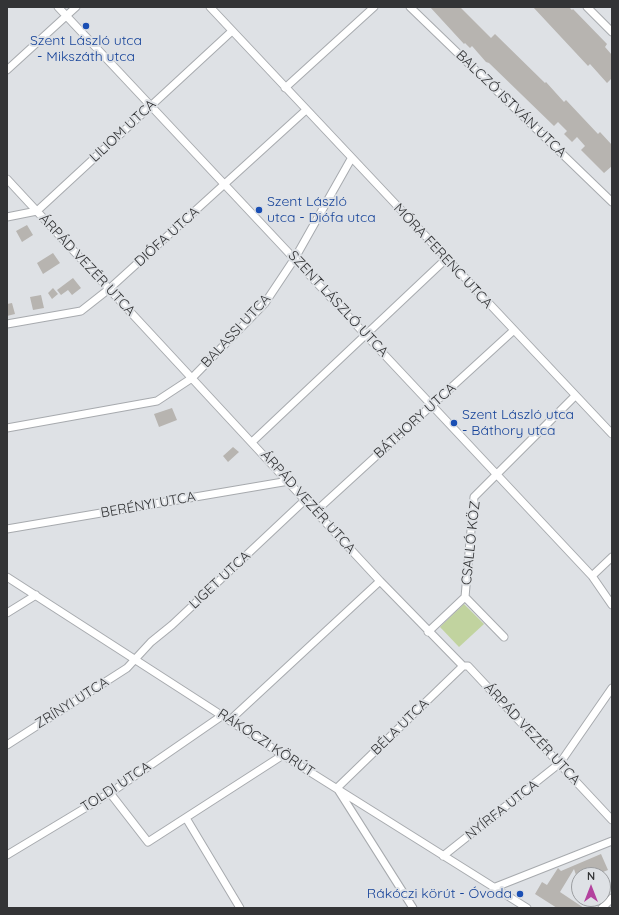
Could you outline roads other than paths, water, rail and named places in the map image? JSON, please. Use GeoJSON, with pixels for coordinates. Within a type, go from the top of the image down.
{"type":"FeatureCollection","features":[{"type":"Feature","properties":{"kind":"street","name":"SZENT LÁSZLÓ UTCA"},"geometry":{"type":"LineString","coordinates":[[58,7],[592,576],[612,605]]}},
{"type":"Feature","properties":{"kind":"street"},"geometry":{"type":"LineString","coordinates":[[7,70],[76,7]]}},
{"type":"Feature","properties":{"kind":"street","name":"MÓRA FERENC UTCA"},"geometry":{"type":"LineString","coordinates":[[210,7],[351,159],[612,434]]}},
{"type":"Feature","properties":{"kind":"street"},"geometry":{"type":"LineString","coordinates":[[285,88],[374,7]]}},
{"type":"Feature","properties":{"kind":"street","name":"BALCZÓ ISTVÁN UTCA"},"geometry":{"type":"LineString","coordinates":[[410,7],[612,202]]}},
{"type":"Feature","properties":{"kind":"street"},"geometry":{"type":"LineString","coordinates":[[588,7],[612,32]]}},
{"type":"Feature","properties":{"kind":"street","name":"LILIOM UTCA"},"geometry":{"type":"LineString","coordinates":[[37,211],[232,31]]}},
{"type":"Feature","properties":{"kind":"street","name":"DIÓFA UTCA"},"geometry":{"type":"LineString","coordinates":[[7,324],[81,311],[109,289],[306,110]]}},
{"type":"Feature","properties":{"kind":"street","name":"BALASSI UTCA"},"geometry":{"type":"LineString","coordinates":[[7,428],[157,401],[192,378],[265,303],[295,258],[351,159]]}},
{"type":"Feature","properties":{"kind":"street","name":"ÁRPÁD VEZÉR UTCA"},"geometry":{"type":"LineString","coordinates":[[7,179],[428,632],[463,666],[468,666],[612,820]]}},
{"type":"Feature","properties":{"kind":"street"},"geometry":{"type":"LineString","coordinates":[[7,217],[37,211]]}},
{"type":"Feature","properties":{"kind":"street"},"geometry":{"type":"LineString","coordinates":[[252,442],[446,259]]}},
{"type":"Feature","properties":{"kind":"street","name":"BÁTHORY UTCA"},"geometry":{"type":"LineString","coordinates":[[316,511],[513,331]]}},
{"type":"Feature","properties":{"kind":"street","name":"CSALLÓ KÖZ"},"geometry":{"type":"LineString","coordinates":[[428,632],[465,597],[474,497],[495,474],[575,396]]}},
{"type":"Feature","properties":{"kind":"street","name":"BERÉNYI UTCA"},"geometry":{"type":"LineString","coordinates":[[7,529],[289,481]]}},
{"type":"Feature","properties":{"kind":"street","name":"LIGET UTCA"},"geometry":{"type":"LineString","coordinates":[[135,660],[151,642],[172,625],[305,500]]}},
{"type":"Feature","properties":{"kind":"street"},"geometry":{"type":"LineString","coordinates":[[592,576],[612,557]]}},
{"type":"Feature","properties":{"kind":"street","name":"RÁKÓCZI KÖRÚT"},"geometry":{"type":"LineString","coordinates":[[7,577],[283,755],[527,908]]}},
{"type":"Feature","properties":{"kind":"street"},"geometry":{"type":"LineString","coordinates":[[230,720],[380,581]]}},
{"type":"Feature","properties":{"kind":"street"},"geometry":{"type":"LineString","coordinates":[[7,613],[36,595]]}},
{"type":"Feature","properties":{"kind":"street","name":"CSALLÓ KÖZ"},"geometry":{"type":"LineString","coordinates":[[465,597],[504,636]]}},
{"type":"Feature","properties":{"kind":"street","name":"ZRÍNYI UTCA"},"geometry":{"type":"LineString","coordinates":[[7,745],[127,668],[135,660]]}},
{"type":"Feature","properties":{"kind":"street","name":"BÉLA UTCA"},"geometry":{"type":"LineString","coordinates":[[337,788],[463,666]]}},
{"type":"Feature","properties":{"kind":"street"},"geometry":{"type":"LineString","coordinates":[[560,763],[612,688]]}},
{"type":"Feature","properties":{"kind":"street","name":"TOLDI UTCA"},"geometry":{"type":"LineString","coordinates":[[7,855],[110,793],[223,715]]}},
{"type":"Feature","properties":{"kind":"street"},"geometry":{"type":"LineString","coordinates":[[110,793],[148,842],[283,755]]}},
{"type":"Feature","properties":{"kind":"street","name":"NYÍRFA UTCA"},"geometry":{"type":"LineString","coordinates":[[444,856],[560,763]]}},
{"type":"Feature","properties":{"kind":"street"},"geometry":{"type":"LineString","coordinates":[[337,788],[413,908]]}},
{"type":"Feature","properties":{"kind":"street"},"geometry":{"type":"LineString","coordinates":[[186,818],[240,908]]}},
{"type":"Feature","properties":{"kind":"street"},"geometry":{"type":"LineString","coordinates":[[493,888],[612,841]]}},
{"type":"Feature","properties":{"kind":"street"},"geometry":{"type":"LineString","coordinates":[[602,908],[612,898]]}},
{"type":"Feature","properties":{"kind":"place","name":"Szent László utca - Mikszáth utca"},"geometry":{"type":"Point","coordinates":[86,26]}},
{"type":"Feature","properties":{"kind":"place","name":"Szent László utca - Diófa utca"},"geometry":{"type":"Point","coordinates":[259,210]}},
{"type":"Feature","properties":{"kind":"place","name":"Szent László utca - Báthory utca"},"geometry":{"type":"Point","coordinates":[454,423]}},
{"type":"Feature","properties":{"kind":"place","name":"Rákóczi körút - Óvoda"},"geometry":{"type":"Point","coordinates":[520,894]}}]}
